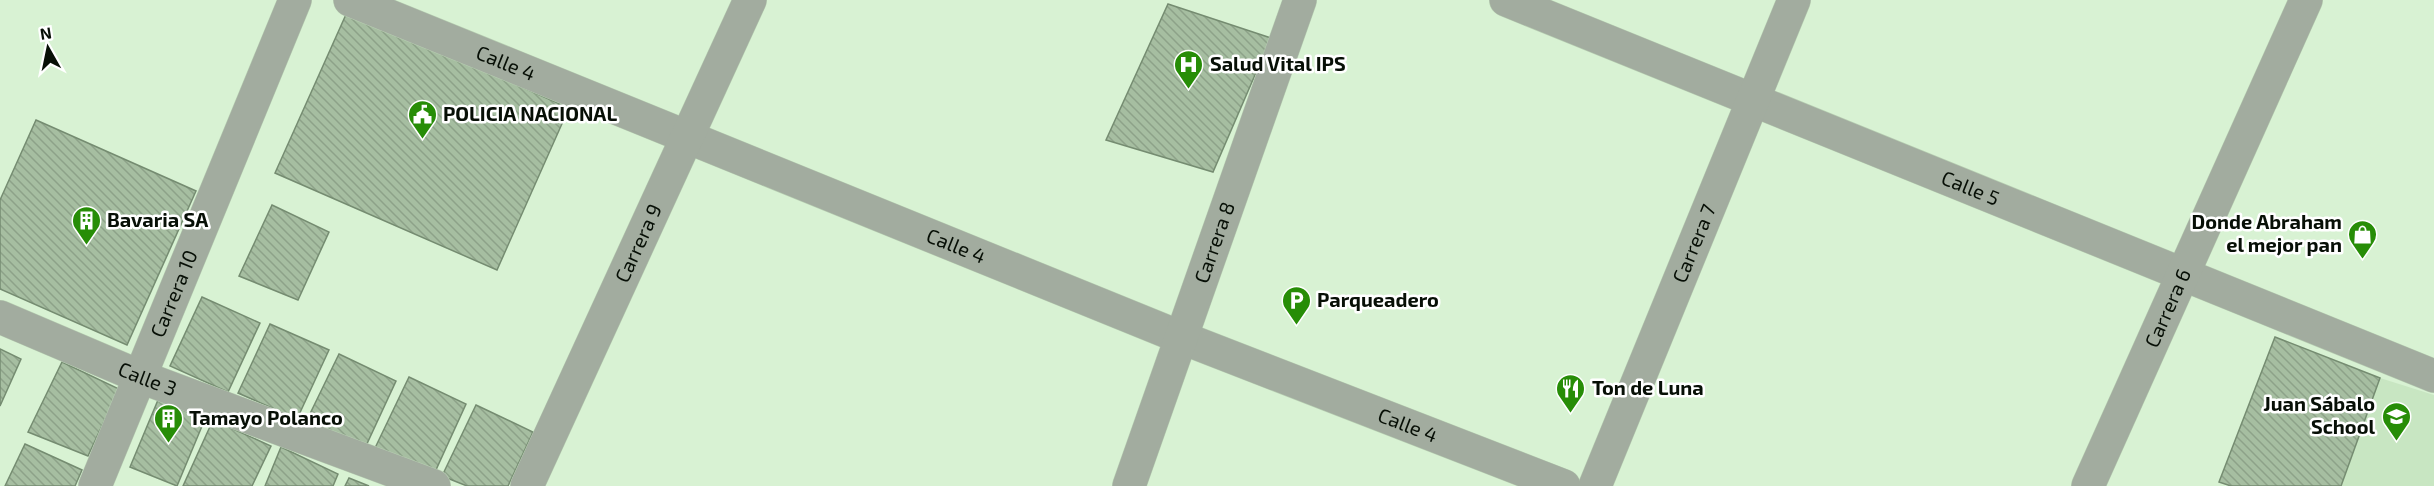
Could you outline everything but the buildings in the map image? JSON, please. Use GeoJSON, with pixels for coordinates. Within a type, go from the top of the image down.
{"type":"FeatureCollection","features":[{"type":"Feature","properties":{"kind":"street","name":"Carrera 10"},"geometry":{"type":"LineString","coordinates":[[95,486],[295,0]]}},
{"type":"Feature","properties":{"kind":"street","name":"Calle 4"},"geometry":{"type":"LineString","coordinates":[[350,0],[1180,337],[1564,486]]}},
{"type":"Feature","properties":{"kind":"street","name":"Carrera 9"},"geometry":{"type":"LineString","coordinates":[[527,486],[750,0]]}},
{"type":"Feature","properties":{"kind":"street","name":"Carrera 8"},"geometry":{"type":"LineString","coordinates":[[1129,486],[1300,0]]}},
{"type":"Feature","properties":{"kind":"street","name":"Calle 5"},"geometry":{"type":"LineString","coordinates":[[1506,0],[2182,276],[2434,376]]}},
{"type":"Feature","properties":{"kind":"street","name":"Carrera 7"},"geometry":{"type":"LineString","coordinates":[[1595,486],[1794,0]]}},
{"type":"Feature","properties":{"kind":"street","name":"Carrera 6"},"geometry":{"type":"LineString","coordinates":[[2088,486],[2306,0]]}},
{"type":"Feature","properties":{"kind":"street","name":"Calle 3"},"geometry":{"type":"LineString","coordinates":[[0,316],[141,377],[435,486]]}},
{"type":"Feature","properties":{"kind":"shaded area","name":"Juan Sábalo School"},"geometry":{"type":"Polygon","coordinates":[[[2380,378],[2434,395],[2434,486],[2341,486],[2380,378]]]}},
{"type":"Feature","properties":{"kind":"place","name":"Salud Vital IPS"},"geometry":{"type":"Point","coordinates":[1189,90]}},
{"type":"Feature","properties":{"kind":"place","name":"POLICIA NACIONAL"},"geometry":{"type":"Point","coordinates":[422,140]}},
{"type":"Feature","properties":{"kind":"place","name":"Bavaria SA"},"geometry":{"type":"Point","coordinates":[86,246]}},
{"type":"Feature","properties":{"kind":"place","name":"Donde Abraham el mejor pan"},"geometry":{"type":"Point","coordinates":[2363,260]}},
{"type":"Feature","properties":{"kind":"place","name":"Parqueadero"},"geometry":{"type":"Point","coordinates":[1296,326]}},
{"type":"Feature","properties":{"kind":"place","name":"Ton de Luna"},"geometry":{"type":"Point","coordinates":[1571,414]}},
{"type":"Feature","properties":{"kind":"place","name":"Juan Sábalo School"},"geometry":{"type":"Point","coordinates":[2396,442]}},
{"type":"Feature","properties":{"kind":"place","name":"Tamayo Polanco"},"geometry":{"type":"Point","coordinates":[168,444]}}]}
